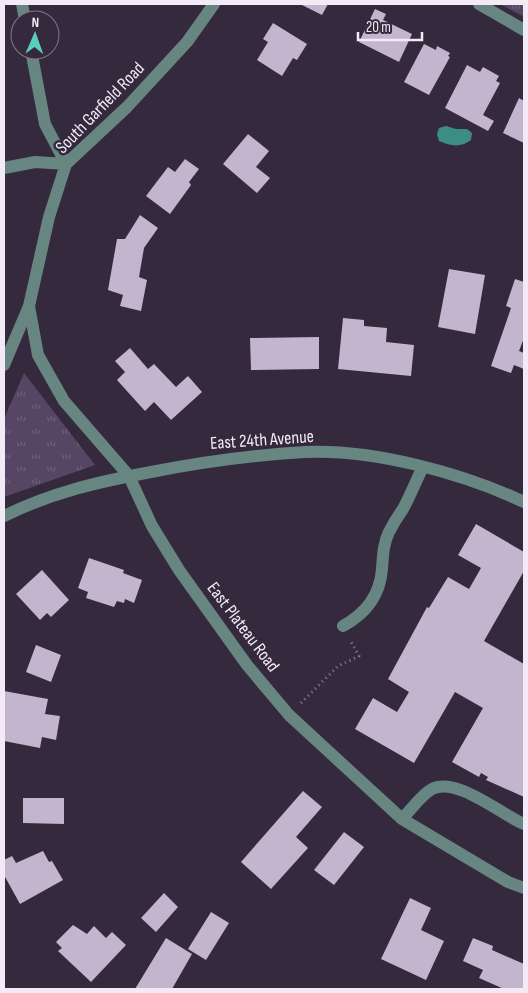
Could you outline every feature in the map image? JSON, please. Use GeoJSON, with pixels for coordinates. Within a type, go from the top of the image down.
{"type":"FeatureCollection","features":[{"type":"Feature","properties":{"kind":"street","name":"South Garfield Road"},"geometry":{"type":"LineString","coordinates":[[4,366],[29,306],[49,216],[66,164],[127,107],[187,42],[214,4]]}},
{"type":"Feature","properties":{"kind":"street"},"geometry":{"type":"LineString","coordinates":[[479,4],[524,30]]}},
{"type":"Feature","properties":{"kind":"street"},"geometry":{"type":"LineString","coordinates":[[33,60],[46,124],[66,164]]}},
{"type":"Feature","properties":{"kind":"street"},"geometry":{"type":"LineString","coordinates":[[4,168],[35,162],[66,164]]}},
{"type":"Feature","properties":{"kind":"street","name":"East Plateau Road"},"geometry":{"type":"LineString","coordinates":[[29,306],[38,355],[64,401],[129,476],[152,526],[179,570],[247,665],[289,715],[402,819],[508,882],[524,888]]}},
{"type":"Feature","properties":{"kind":"street","name":"East 24th Avenue"},"geometry":{"type":"LineString","coordinates":[[4,516],[63,491],[129,476],[205,462],[306,452],[366,456],[400,461],[469,480],[524,502]]}},
{"type":"Feature","properties":{"kind":"street"},"geometry":{"type":"LineString","coordinates":[[343,626],[356,619],[369,607],[382,572],[383,549],[388,532],[404,508],[423,467]]}},
{"type":"Feature","properties":{"kind":"street"},"geometry":{"type":"LineString","coordinates":[[402,819],[431,789],[444,786],[460,789],[524,824]]}},
{"type":"Feature","properties":{"kind":"path"},"geometry":{"type":"LineString","coordinates":[[311,693],[338,666],[359,656],[343,626]]}},
{"type":"Feature","properties":{"kind":"green space"},"geometry":{"type":"Polygon","coordinates":[[[500,4],[524,4],[524,17],[500,4]]]}},
{"type":"Feature","properties":{"kind":"green space"},"geometry":{"type":"Polygon","coordinates":[[[24,373],[95,465],[4,497],[4,419],[24,373]]]}},
{"type":"Feature","properties":{"kind":"shaded area"},"geometry":{"type":"Polygon","coordinates":[[[446,126],[456,129],[467,129],[472,133],[471,140],[455,145],[439,141],[437,134],[439,128],[446,126]]]}},
{"type":"Feature","properties":{"kind":"building"},"geometry":{"type":"Polygon","coordinates":[[[300,4],[328,4],[322,15],[300,4]]]}},
{"type":"Feature","properties":{"kind":"building"},"geometry":{"type":"Polygon","coordinates":[[[375,9],[386,14],[383,20],[412,34],[399,62],[359,42],[375,9]]]}},
{"type":"Feature","properties":{"kind":"building"},"geometry":{"type":"Polygon","coordinates":[[[273,23],[307,44],[297,60],[293,58],[282,76],[257,60],[268,42],[263,39],[273,23]]]}},
{"type":"Feature","properties":{"kind":"building"},"geometry":{"type":"Polygon","coordinates":[[[424,44],[436,50],[437,46],[450,53],[448,56],[450,57],[429,95],[404,82],[424,44]]]}},
{"type":"Feature","properties":{"kind":"building"},"geometry":{"type":"Polygon","coordinates":[[[467,65],[480,72],[483,67],[499,76],[496,81],[500,83],[483,115],[494,121],[488,131],[445,108],[467,65]]]}},
{"type":"Feature","properties":{"kind":"building"},"geometry":{"type":"Polygon","coordinates":[[[519,98],[524,101],[524,143],[503,133],[519,98]]]}},
{"type":"Feature","properties":{"kind":"building"},"geometry":{"type":"Polygon","coordinates":[[[248,134],[269,151],[256,167],[270,178],[257,193],[223,164],[248,134]]]}},
{"type":"Feature","properties":{"kind":"building"},"geometry":{"type":"Polygon","coordinates":[[[185,159],[199,169],[189,182],[191,185],[170,214],[146,196],[168,167],[175,172],[185,159]]]}},
{"type":"Feature","properties":{"kind":"building"},"geometry":{"type":"Polygon","coordinates":[[[140,215],[158,228],[144,248],[139,277],[147,280],[141,311],[120,306],[123,295],[108,290],[117,239],[125,239],[140,215]]]}},
{"type":"Feature","properties":{"kind":"building"},"geometry":{"type":"Polygon","coordinates":[[[449,269],[485,275],[475,334],[438,327],[449,269]]]}},
{"type":"Feature","properties":{"kind":"building"},"geometry":{"type":"Polygon","coordinates":[[[515,279],[524,282],[524,338],[519,351],[524,353],[524,369],[514,365],[511,373],[491,366],[511,308],[506,306],[515,279]]]}},
{"type":"Feature","properties":{"kind":"building"},"geometry":{"type":"Polygon","coordinates":[[[343,318],[364,320],[364,326],[387,328],[386,342],[414,345],[411,376],[338,369],[343,318]]]}},
{"type":"Feature","properties":{"kind":"building"},"geometry":{"type":"Polygon","coordinates":[[[319,337],[319,369],[251,370],[250,338],[319,337]]]}},
{"type":"Feature","properties":{"kind":"building"},"geometry":{"type":"Polygon","coordinates":[[[130,348],[148,369],[154,364],[176,387],[188,376],[202,392],[171,420],[154,402],[145,411],[117,380],[125,372],[115,361],[130,348]]]}},
{"type":"Feature","properties":{"kind":"building"},"geometry":{"type":"Polygon","coordinates":[[[476,524],[524,552],[524,571],[484,641],[524,664],[524,797],[486,780],[488,777],[481,773],[479,777],[452,762],[483,708],[455,692],[414,763],[355,729],[373,698],[397,712],[409,692],[388,679],[427,607],[429,608],[448,577],[469,589],[481,568],[458,555],[476,524]]]}},
{"type":"Feature","properties":{"kind":"building"},"geometry":{"type":"Polygon","coordinates":[[[89,558],[124,570],[123,573],[142,580],[134,603],[125,599],[124,603],[117,601],[114,607],[86,598],[88,592],[78,588],[89,558]]]}},
{"type":"Feature","properties":{"kind":"building"},"geometry":{"type":"Polygon","coordinates":[[[42,570],[69,600],[51,617],[47,613],[40,620],[16,594],[42,570]]]}},
{"type":"Feature","properties":{"kind":"building"},"geometry":{"type":"Polygon","coordinates":[[[36,645],[61,655],[51,682],[26,672],[36,645]]]}},
{"type":"Feature","properties":{"kind":"building"},"geometry":{"type":"Polygon","coordinates":[[[4,691],[48,699],[45,714],[60,716],[56,740],[42,737],[40,748],[4,741],[4,691]]]}},
{"type":"Feature","properties":{"kind":"building"},"geometry":{"type":"Polygon","coordinates":[[[303,791],[322,807],[296,837],[308,848],[271,889],[241,862],[303,791]]]}},
{"type":"Feature","properties":{"kind":"building"},"geometry":{"type":"Polygon","coordinates":[[[23,798],[64,798],[64,824],[23,823],[23,798]]]}},
{"type":"Feature","properties":{"kind":"building"},"geometry":{"type":"Polygon","coordinates":[[[344,832],[364,847],[334,885],[314,870],[344,832]]]}},
{"type":"Feature","properties":{"kind":"building"},"geometry":{"type":"Polygon","coordinates":[[[43,851],[49,862],[52,861],[63,880],[20,904],[4,875],[4,860],[12,856],[16,863],[43,851]]]}},
{"type":"Feature","properties":{"kind":"building"},"geometry":{"type":"Polygon","coordinates":[[[164,893],[178,907],[156,932],[141,918],[164,893]]]}},
{"type":"Feature","properties":{"kind":"building"},"geometry":{"type":"Polygon","coordinates":[[[410,898],[431,908],[421,930],[444,941],[426,980],[381,959],[410,898]]]}},
{"type":"Feature","properties":{"kind":"building"},"geometry":{"type":"Polygon","coordinates":[[[211,912],[229,923],[206,960],[188,949],[211,912]]]}},
{"type":"Feature","properties":{"kind":"building"},"geometry":{"type":"Polygon","coordinates":[[[73,925],[87,934],[94,926],[106,938],[112,932],[126,945],[91,982],[58,951],[62,948],[56,942],[73,925]]]}},
{"type":"Feature","properties":{"kind":"building"},"geometry":{"type":"Polygon","coordinates":[[[166,938],[192,954],[172,989],[135,989],[166,938]]]}},
{"type":"Feature","properties":{"kind":"building"},"geometry":{"type":"Polygon","coordinates":[[[473,938],[493,946],[492,950],[524,964],[524,989],[504,989],[479,978],[483,970],[463,961],[473,938]]]}}]}
